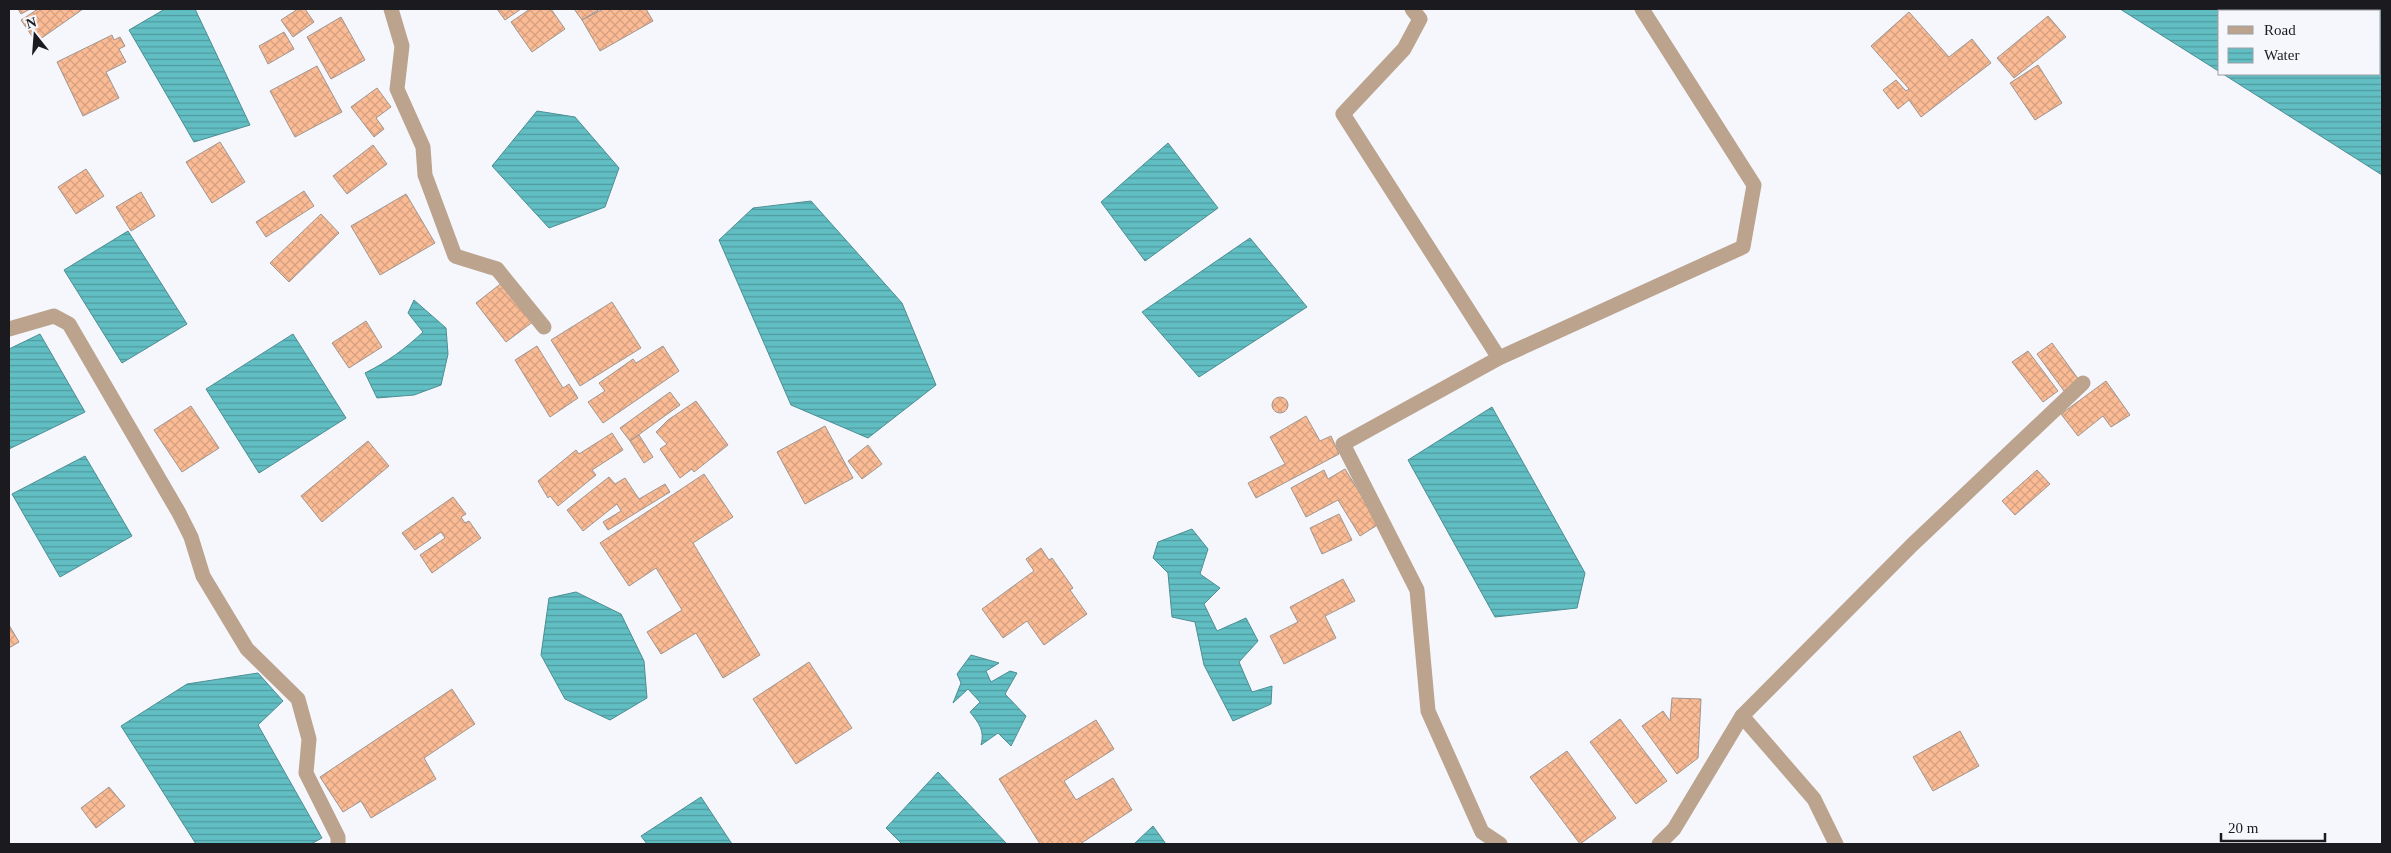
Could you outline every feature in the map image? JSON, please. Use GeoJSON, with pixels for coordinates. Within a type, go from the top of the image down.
{"type":"FeatureCollection","features":[{"type":"Feature","properties":{"kind":"street"},"geometry":{"type":"LineString","coordinates":[[391,9],[402,46],[397,89],[423,147],[425,175],[455,256],[496,269],[544,327]]}},
{"type":"Feature","properties":{"kind":"street"},"geometry":{"type":"LineString","coordinates":[[1412,9],[1420,19],[1404,49],[1343,114],[1499,358]]}},
{"type":"Feature","properties":{"kind":"street"},"geometry":{"type":"LineString","coordinates":[[1500,844],[1482,832],[1428,712],[1417,590],[1343,444],[1499,358],[1743,248],[1754,185],[1642,9]]}},
{"type":"Feature","properties":{"kind":"street"},"geometry":{"type":"LineString","coordinates":[[9,330],[54,316],[69,324],[179,513],[191,536],[203,576],[247,648],[298,699],[308,739],[306,773],[338,837],[338,844]]}},
{"type":"Feature","properties":{"kind":"street"},"geometry":{"type":"LineString","coordinates":[[1659,844],[1674,830],[1742,716],[1912,546],[2083,384]]}},
{"type":"Feature","properties":{"kind":"street"},"geometry":{"type":"LineString","coordinates":[[1742,716],[1814,799],[1836,844]]}},
{"type":"Feature","properties":{"kind":"water"},"geometry":{"type":"Polygon","coordinates":[[[165,9],[195,9],[250,125],[194,142],[129,30],[165,9]]]}},
{"type":"Feature","properties":{"kind":"water"},"geometry":{"type":"Polygon","coordinates":[[[2120,9],[2382,9],[2382,175],[2225,75],[2381,75],[2381,10],[2218,10],[2218,71],[2120,9]]]}},
{"type":"Feature","properties":{"kind":"water"},"geometry":{"type":"Polygon","coordinates":[[[537,111],[575,117],[619,168],[605,207],[549,228],[492,166],[537,111]]]}},
{"type":"Feature","properties":{"kind":"water"},"geometry":{"type":"Polygon","coordinates":[[[1168,143],[1218,208],[1145,261],[1101,202],[1168,143]]]}},
{"type":"Feature","properties":{"kind":"water"},"geometry":{"type":"Polygon","coordinates":[[[811,201],[902,303],[936,385],[868,438],[791,405],[719,240],[753,208],[811,201]]]}},
{"type":"Feature","properties":{"kind":"water"},"geometry":{"type":"Polygon","coordinates":[[[128,231],[187,324],[122,363],[64,270],[128,231]]]}},
{"type":"Feature","properties":{"kind":"water"},"geometry":{"type":"Polygon","coordinates":[[[1250,238],[1307,307],[1199,377],[1142,312],[1250,238]]]}},
{"type":"Feature","properties":{"kind":"water"},"geometry":{"type":"Polygon","coordinates":[[[414,300],[446,328],[448,354],[441,385],[414,395],[377,398],[365,373],[396,355],[423,332],[408,313],[414,300]]]}},
{"type":"Feature","properties":{"kind":"water"},"geometry":{"type":"Polygon","coordinates":[[[40,334],[85,412],[9,449],[9,349],[40,334]]]}},
{"type":"Feature","properties":{"kind":"water"},"geometry":{"type":"Polygon","coordinates":[[[293,334],[346,418],[259,473],[206,389],[293,334]]]}},
{"type":"Feature","properties":{"kind":"water"},"geometry":{"type":"Polygon","coordinates":[[[1492,407],[1585,573],[1577,608],[1495,617],[1408,460],[1492,407]]]}},
{"type":"Feature","properties":{"kind":"water"},"geometry":{"type":"Polygon","coordinates":[[[85,456],[132,536],[60,577],[12,494],[85,456]]]}},
{"type":"Feature","properties":{"kind":"water"},"geometry":{"type":"Polygon","coordinates":[[[1192,529],[1208,549],[1200,574],[1220,588],[1204,604],[1217,631],[1246,618],[1258,641],[1239,662],[1252,692],[1272,686],[1271,704],[1233,721],[1204,665],[1195,622],[1172,617],[1168,573],[1153,558],[1158,542],[1192,529]]]}},
{"type":"Feature","properties":{"kind":"water"},"geometry":{"type":"Polygon","coordinates":[[[576,592],[621,614],[644,661],[647,698],[610,720],[565,699],[541,655],[549,598],[576,592]]]}},
{"type":"Feature","properties":{"kind":"water"},"geometry":{"type":"Polygon","coordinates":[[[971,655],[999,663],[986,671],[991,682],[1010,671],[1017,673],[1005,694],[1026,716],[1011,746],[998,733],[981,745],[982,735],[980,727],[970,712],[980,702],[968,689],[953,703],[961,683],[957,674],[971,655]]]}},
{"type":"Feature","properties":{"kind":"water"},"geometry":{"type":"Polygon","coordinates":[[[258,673],[283,701],[258,725],[322,838],[311,844],[196,844],[121,726],[187,684],[258,673]]]}},
{"type":"Feature","properties":{"kind":"water"},"geometry":{"type":"Polygon","coordinates":[[[938,772],[1007,844],[902,844],[886,828],[938,772]]]}},
{"type":"Feature","properties":{"kind":"water"},"geometry":{"type":"Polygon","coordinates":[[[701,797],[732,844],[647,844],[641,836],[701,797]]]}},
{"type":"Feature","properties":{"kind":"water"},"geometry":{"type":"Polygon","coordinates":[[[1153,826],[1166,844],[1134,844],[1153,826]]]}},
{"type":"Feature","properties":{"kind":"building"},"geometry":{"type":"Polygon","coordinates":[[[18,9],[30,9],[21,14],[18,9]]]}},
{"type":"Feature","properties":{"kind":"building"},"geometry":{"type":"Polygon","coordinates":[[[38,9],[83,9],[36,42],[21,20],[38,9]]]}},
{"type":"Feature","properties":{"kind":"building"},"geometry":{"type":"Polygon","coordinates":[[[298,9],[305,9],[314,22],[293,37],[281,20],[298,9]]]}},
{"type":"Feature","properties":{"kind":"building"},"geometry":{"type":"Polygon","coordinates":[[[497,9],[521,9],[505,20],[497,9]]]}},
{"type":"Feature","properties":{"kind":"building"},"geometry":{"type":"Polygon","coordinates":[[[530,9],[551,9],[565,29],[532,52],[511,22],[530,9]]]}},
{"type":"Feature","properties":{"kind":"building"},"geometry":{"type":"Polygon","coordinates":[[[574,9],[600,9],[582,20],[574,9]]]}},
{"type":"Feature","properties":{"kind":"building"},"geometry":{"type":"Polygon","coordinates":[[[603,9],[646,9],[653,21],[600,51],[582,20],[603,9]]]}},
{"type":"Feature","properties":{"kind":"building"},"geometry":{"type":"Polygon","coordinates":[[[1909,12],[1949,57],[1972,39],[1991,63],[1921,117],[1909,100],[1898,109],[1883,90],[1896,80],[1906,91],[1909,89],[1871,46],[1909,12]]]}},
{"type":"Feature","properties":{"kind":"building"},"geometry":{"type":"Polygon","coordinates":[[[2048,16],[2066,37],[2014,78],[1997,58],[2048,16]]]}},
{"type":"Feature","properties":{"kind":"building"},"geometry":{"type":"Polygon","coordinates":[[[341,17],[365,60],[331,79],[307,37],[341,17]]]}},
{"type":"Feature","properties":{"kind":"building"},"geometry":{"type":"Polygon","coordinates":[[[284,32],[294,49],[268,64],[259,46],[284,32]]]}},
{"type":"Feature","properties":{"kind":"building"},"geometry":{"type":"Polygon","coordinates":[[[112,35],[114,40],[120,37],[125,46],[119,49],[126,62],[106,72],[119,98],[83,116],[57,62],[112,35]]]}},
{"type":"Feature","properties":{"kind":"building"},"geometry":{"type":"Polygon","coordinates":[[[2038,65],[2062,103],[2035,120],[2010,83],[2038,65]]]}},
{"type":"Feature","properties":{"kind":"building"},"geometry":{"type":"Polygon","coordinates":[[[317,66],[342,112],[295,137],[270,91],[317,66]]]}},
{"type":"Feature","properties":{"kind":"building"},"geometry":{"type":"Polygon","coordinates":[[[377,88],[391,107],[376,118],[384,129],[374,137],[351,107],[377,88]]]}},
{"type":"Feature","properties":{"kind":"building"},"geometry":{"type":"Polygon","coordinates":[[[220,142],[245,182],[212,203],[186,162],[220,142]]]}},
{"type":"Feature","properties":{"kind":"building"},"geometry":{"type":"Polygon","coordinates":[[[373,145],[387,164],[347,194],[333,176],[373,145]]]}},
{"type":"Feature","properties":{"kind":"building"},"geometry":{"type":"Polygon","coordinates":[[[86,169],[104,196],[76,214],[58,187],[86,169]]]}},
{"type":"Feature","properties":{"kind":"building"},"geometry":{"type":"Polygon","coordinates":[[[304,191],[314,206],[266,237],[256,222],[304,191]]]}},
{"type":"Feature","properties":{"kind":"building"},"geometry":{"type":"Polygon","coordinates":[[[141,192],[155,216],[131,231],[116,207],[141,192]]]}},
{"type":"Feature","properties":{"kind":"building"},"geometry":{"type":"Polygon","coordinates":[[[406,194],[435,243],[380,275],[351,226],[406,194]]]}},
{"type":"Feature","properties":{"kind":"building"},"geometry":{"type":"Polygon","coordinates":[[[321,214],[339,233],[289,282],[270,263],[321,214]]]}},
{"type":"Feature","properties":{"kind":"building"},"geometry":{"type":"Polygon","coordinates":[[[503,282],[534,321],[506,342],[476,303],[503,282]]]}},
{"type":"Feature","properties":{"kind":"building"},"geometry":{"type":"Polygon","coordinates":[[[612,302],[641,348],[580,386],[551,340],[612,302]]]}},
{"type":"Feature","properties":{"kind":"building"},"geometry":{"type":"Polygon","coordinates":[[[366,321],[382,347],[349,368],[332,343],[366,321]]]}},
{"type":"Feature","properties":{"kind":"building"},"geometry":{"type":"Polygon","coordinates":[[[2052,343],[2079,380],[2064,391],[2037,354],[2052,343]]]}},
{"type":"Feature","properties":{"kind":"building"},"geometry":{"type":"Polygon","coordinates":[[[537,346],[563,388],[569,384],[578,398],[550,417],[515,360],[537,346]]]}},
{"type":"Feature","properties":{"kind":"building"},"geometry":{"type":"Polygon","coordinates":[[[663,346],[679,371],[603,423],[588,402],[605,391],[599,383],[633,359],[636,363],[663,346]]]}},
{"type":"Feature","properties":{"kind":"building"},"geometry":{"type":"Polygon","coordinates":[[[2028,351],[2058,391],[2043,402],[2012,362],[2028,351]]]}},
{"type":"Feature","properties":{"kind":"building"},"geometry":{"type":"Polygon","coordinates":[[[2106,381],[2130,415],[2111,427],[2103,416],[2078,436],[2061,414],[2106,381]]]}},
{"type":"Feature","properties":{"kind":"building"},"geometry":{"type":"Polygon","coordinates":[[[670,392],[680,405],[630,441],[620,428],[670,392]]]}},
{"type":"Feature","properties":{"kind":"building"},"geometry":{"type":"Polygon","coordinates":[[[1277,397],[1283,397],[1288,402],[1286,411],[1277,413],[1272,408],[1272,402],[1277,397]]]}},
{"type":"Feature","properties":{"kind":"building"},"geometry":{"type":"Polygon","coordinates":[[[696,401],[728,445],[694,472],[692,469],[680,478],[660,449],[667,444],[656,432],[668,420],[696,401]]]}},
{"type":"Feature","properties":{"kind":"building"},"geometry":{"type":"Polygon","coordinates":[[[191,406],[219,448],[182,472],[154,430],[191,406]]]}},
{"type":"Feature","properties":{"kind":"building"},"geometry":{"type":"Polygon","coordinates":[[[1306,416],[1320,441],[1331,436],[1339,454],[1256,498],[1248,483],[1285,464],[1270,437],[1306,416]]]}},
{"type":"Feature","properties":{"kind":"building"},"geometry":{"type":"Polygon","coordinates":[[[825,426],[853,478],[805,504],[777,452],[825,426]]]}},
{"type":"Feature","properties":{"kind":"building"},"geometry":{"type":"Polygon","coordinates":[[[612,433],[623,450],[592,470],[596,475],[558,506],[550,496],[548,498],[538,481],[576,450],[579,454],[612,433]]]}},
{"type":"Feature","properties":{"kind":"building"},"geometry":{"type":"Polygon","coordinates":[[[639,435],[653,457],[644,463],[630,441],[639,435]]]}},
{"type":"Feature","properties":{"kind":"building"},"geometry":{"type":"Polygon","coordinates":[[[368,441],[389,466],[322,522],[301,496],[368,441]]]}},
{"type":"Feature","properties":{"kind":"building"},"geometry":{"type":"Polygon","coordinates":[[[868,445],[882,464],[862,479],[848,461],[868,445]]]}},
{"type":"Feature","properties":{"kind":"building"},"geometry":{"type":"Polygon","coordinates":[[[1345,469],[1379,524],[1360,536],[1338,500],[1306,517],[1291,488],[1324,470],[1328,479],[1345,469]]]}},
{"type":"Feature","properties":{"kind":"building"},"geometry":{"type":"Polygon","coordinates":[[[2037,470],[2050,484],[2015,515],[2002,501],[2037,470]]]}},
{"type":"Feature","properties":{"kind":"building"},"geometry":{"type":"Polygon","coordinates":[[[704,474],[733,517],[693,543],[760,655],[723,678],[696,633],[661,654],[647,632],[682,610],[656,568],[629,586],[600,543],[704,474]]]}},
{"type":"Feature","properties":{"kind":"building"},"geometry":{"type":"Polygon","coordinates":[[[609,477],[615,484],[625,478],[639,499],[665,484],[670,492],[608,530],[603,522],[621,511],[617,504],[583,531],[567,510],[609,477]]]}},
{"type":"Feature","properties":{"kind":"building"},"geometry":{"type":"Polygon","coordinates":[[[453,497],[466,514],[461,517],[465,523],[469,521],[481,538],[432,573],[420,555],[445,538],[441,532],[415,550],[402,533],[453,497]]]}},
{"type":"Feature","properties":{"kind":"building"},"geometry":{"type":"Polygon","coordinates":[[[1339,514],[1352,540],[1322,554],[1310,528],[1339,514]]]}},
{"type":"Feature","properties":{"kind":"building"},"geometry":{"type":"Polygon","coordinates":[[[1041,548],[1049,560],[1052,558],[1073,588],[1070,590],[1087,614],[1044,645],[1027,621],[1003,638],[982,609],[1034,571],[1026,559],[1041,548]]]}},
{"type":"Feature","properties":{"kind":"building"},"geometry":{"type":"Polygon","coordinates":[[[1343,579],[1355,601],[1325,616],[1336,638],[1284,664],[1270,636],[1298,622],[1290,607],[1343,579]]]}},
{"type":"Feature","properties":{"kind":"building"},"geometry":{"type":"Polygon","coordinates":[[[9,625],[19,642],[9,648],[9,625]]]}},
{"type":"Feature","properties":{"kind":"building"},"geometry":{"type":"Polygon","coordinates":[[[809,662],[852,728],[796,764],[753,699],[809,662]]]}},
{"type":"Feature","properties":{"kind":"building"},"geometry":{"type":"Polygon","coordinates":[[[452,689],[475,724],[424,758],[436,779],[371,818],[361,801],[343,812],[320,777],[452,689]]]}},
{"type":"Feature","properties":{"kind":"building"},"geometry":{"type":"Polygon","coordinates":[[[1672,698],[1701,699],[1698,758],[1677,774],[1642,726],[1663,711],[1670,721],[1672,698]]]}},
{"type":"Feature","properties":{"kind":"building"},"geometry":{"type":"Polygon","coordinates":[[[1620,719],[1667,781],[1636,804],[1590,742],[1620,719]]]}},
{"type":"Feature","properties":{"kind":"building"},"geometry":{"type":"Polygon","coordinates":[[[1096,720],[1114,749],[1064,781],[1076,800],[1113,778],[1132,810],[1080,844],[1040,844],[999,779],[1096,720]]]}},
{"type":"Feature","properties":{"kind":"building"},"geometry":{"type":"Polygon","coordinates":[[[1960,731],[1979,766],[1933,791],[1913,757],[1960,731]]]}},
{"type":"Feature","properties":{"kind":"building"},"geometry":{"type":"Polygon","coordinates":[[[1567,751],[1616,818],[1580,844],[1530,777],[1567,751]]]}},
{"type":"Feature","properties":{"kind":"building"},"geometry":{"type":"Polygon","coordinates":[[[109,787],[125,806],[96,828],[81,808],[109,787]]]}}]}
